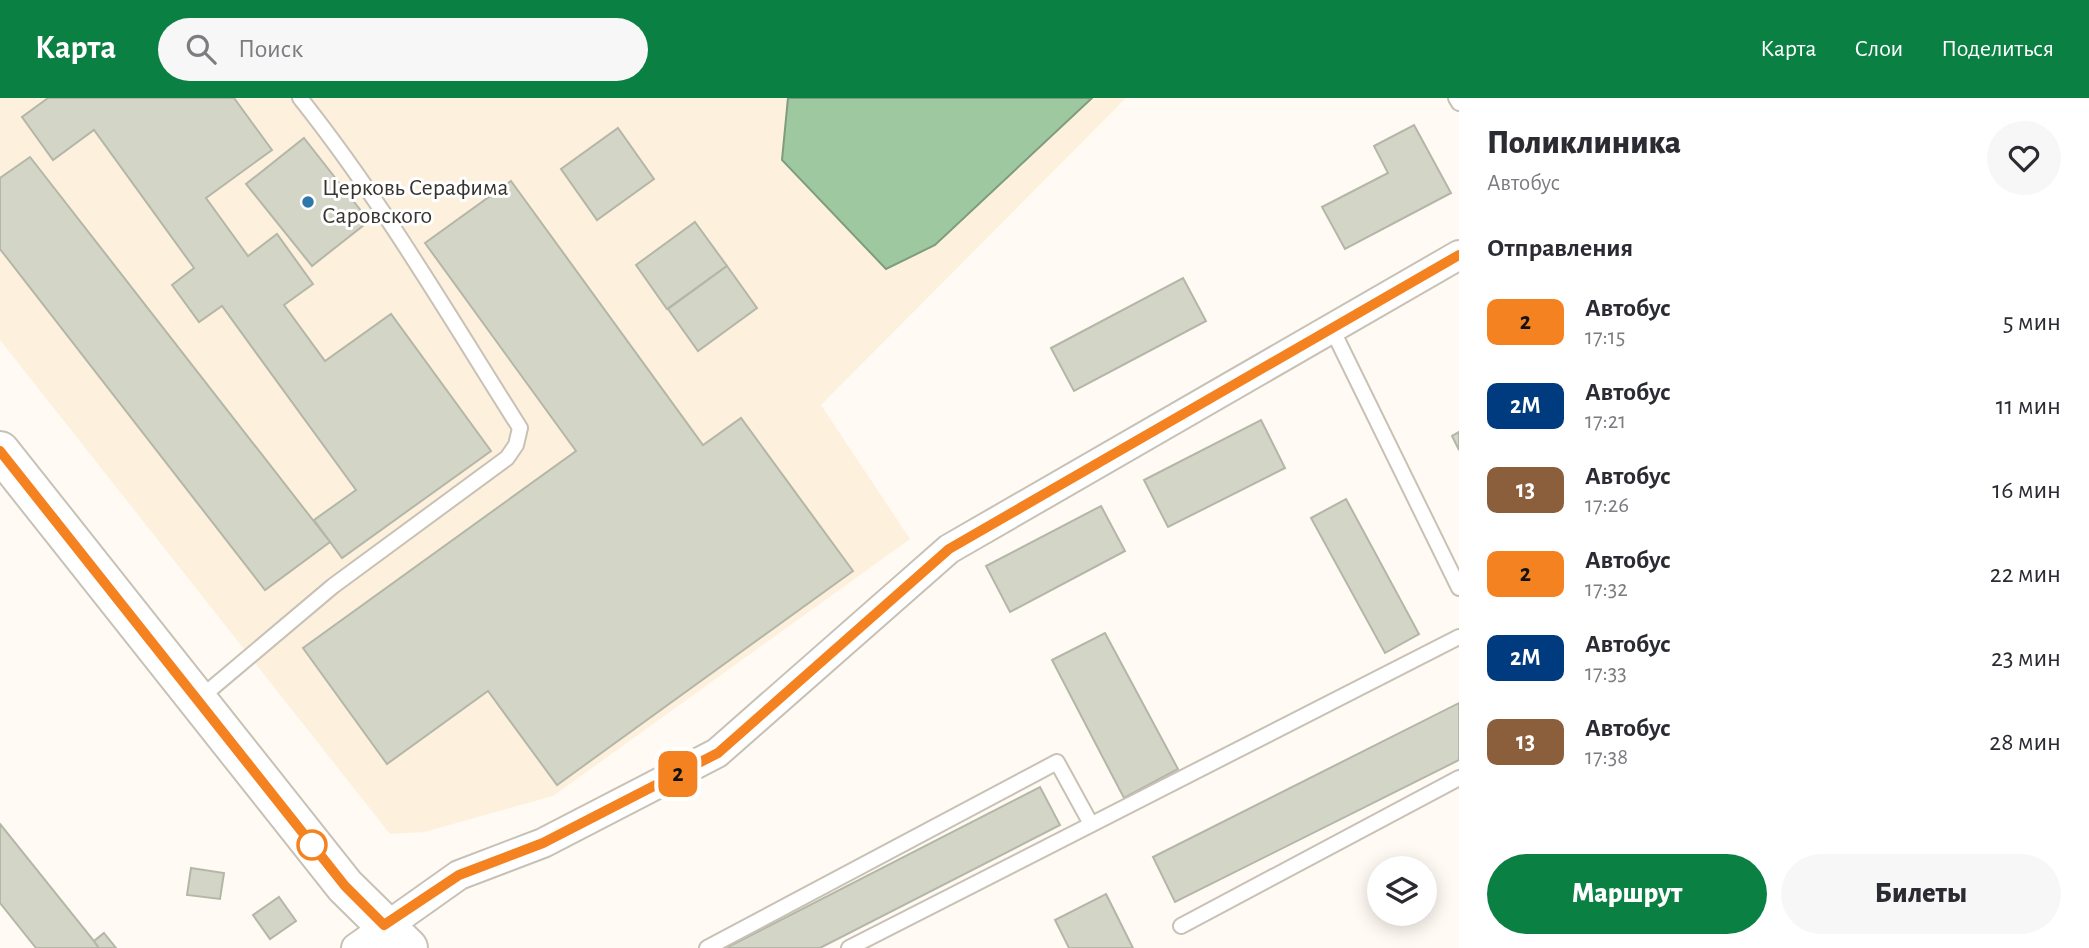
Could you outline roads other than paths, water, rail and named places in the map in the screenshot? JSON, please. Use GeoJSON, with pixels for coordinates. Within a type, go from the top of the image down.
{"type":"FeatureCollection","features":[{"type":"Feature","properties":{"kind":"street"},"geometry":{"type":"LineString","coordinates":[[0,451],[345,886],[383,940],[459,875],[543,843],[718,753],[949,549],[1459,255]]}},
{"type":"Feature","properties":{"kind":"lane"},"geometry":{"type":"LineString","coordinates":[[198,700],[333,586],[507,458],[516,445],[520,428],[396,233],[330,136],[300,98]]}},
{"type":"Feature","properties":{"kind":"lane"},"geometry":{"type":"LineString","coordinates":[[1456,98],[1459,103]]}},
{"type":"Feature","properties":{"kind":"lane"},"geometry":{"type":"LineString","coordinates":[[1331,327],[1459,588]]}},
{"type":"Feature","properties":{"kind":"lane"},"geometry":{"type":"LineString","coordinates":[[849,948],[1459,637]]}},
{"type":"Feature","properties":{"kind":"lane"},"geometry":{"type":"LineString","coordinates":[[707,948],[1057,762],[1091,824]]}},
{"type":"Feature","properties":{"kind":"lane"},"geometry":{"type":"LineString","coordinates":[[1181,926],[1459,778]]}},
{"type":"Feature","properties":{"kind":"place","name":"Церковь Серафима Саровского"},"geometry":{"type":"Point","coordinates":[308,202]}}]}
